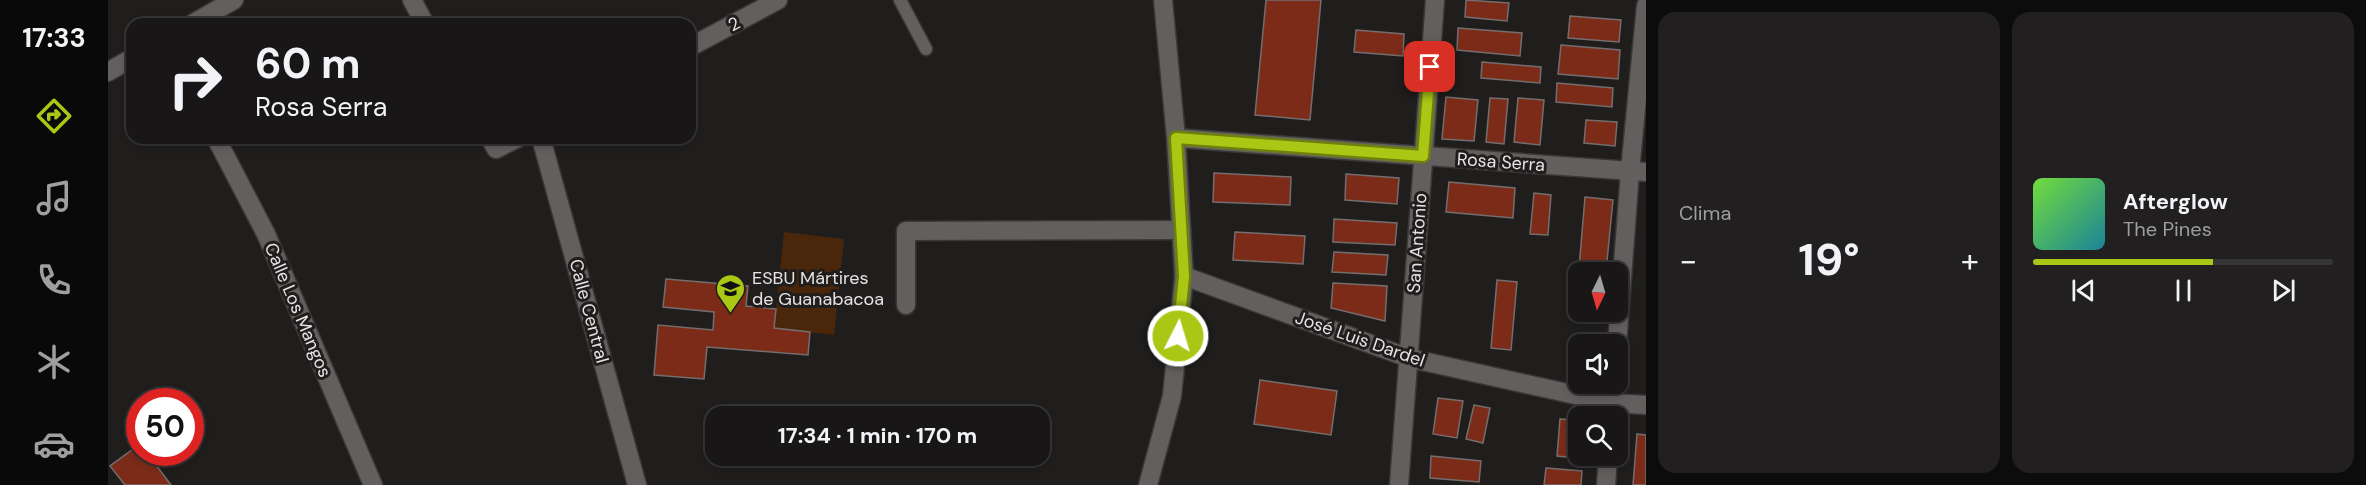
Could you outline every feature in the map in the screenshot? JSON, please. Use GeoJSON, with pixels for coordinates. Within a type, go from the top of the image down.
{"type":"FeatureCollection","features":[{"type":"Feature","properties":{"kind":"street"},"geometry":{"type":"LineString","coordinates":[[202,18],[234,0]]}},
{"type":"Feature","properties":{"kind":"street"},"geometry":{"type":"LineString","coordinates":[[412,0],[422,18]]}},
{"type":"Feature","properties":{"kind":"street","name":"2"},"geometry":{"type":"LineString","coordinates":[[696,44],[778,0]]}},
{"type":"Feature","properties":{"kind":"street"},"geometry":{"type":"LineString","coordinates":[[1148,485],[1172,396],[1184,276],[1176,138],[1163,0]]}},
{"type":"Feature","properties":{"kind":"street","name":"San Antonio"},"geometry":{"type":"LineString","coordinates":[[1399,485],[1435,0]]}},
{"type":"Feature","properties":{"kind":"street"},"geometry":{"type":"LineString","coordinates":[[1618,334],[1638,172],[1646,6]]}},
{"type":"Feature","properties":{"kind":"street"},"geometry":{"type":"LineString","coordinates":[[108,72],[126,62]]}},
{"type":"Feature","properties":{"kind":"street","name":"Rosa Serra"},"geometry":{"type":"LineString","coordinates":[[1176,138],[1638,172]]}},
{"type":"Feature","properties":{"kind":"street","name":"Calle Los Mangos"},"geometry":{"type":"LineString","coordinates":[[219,144],[266,234],[373,485]]}},
{"type":"Feature","properties":{"kind":"street","name":"Calle Central"},"geometry":{"type":"LineString","coordinates":[[543,144],[637,485]]}},
{"type":"Feature","properties":{"kind":"street"},"geometry":{"type":"LineString","coordinates":[[906,305],[906,231],[1181,230]]}},
{"type":"Feature","properties":{"kind":"street","name":"José Luis Dardel"},"geometry":{"type":"LineString","coordinates":[[1184,276],[1409,358],[1596,406]]}},
{"type":"Feature","properties":{"kind":"street","name":"José Luis Dardel"},"geometry":{"type":"LineString","coordinates":[[1628,408],[1646,405]]}},
{"type":"Feature","properties":{"kind":"street"},"geometry":{"type":"LineString","coordinates":[[1606,485],[1607,466]]}},
{"type":"Feature","properties":{"kind":"lane"},"geometry":{"type":"LineString","coordinates":[[900,0],[926,50]]}},
{"type":"Feature","properties":{"kind":"shaded area"},"geometry":{"type":"Polygon","coordinates":[[[784,232],[844,239],[834,335],[774,328],[784,232]]]}},
{"type":"Feature","properties":{"kind":"building"},"geometry":{"type":"Polygon","coordinates":[[[1266,0],[1321,0],[1310,120],[1255,115],[1266,0]]]}},
{"type":"Feature","properties":{"kind":"building"},"geometry":{"type":"Polygon","coordinates":[[[1466,0],[1509,3],[1507,21],[1465,17],[1466,0]]]}},
{"type":"Feature","properties":{"kind":"building"},"geometry":{"type":"Polygon","coordinates":[[[1570,16],[1621,20],[1619,42],[1568,38],[1570,16]]]}},
{"type":"Feature","properties":{"kind":"building"},"geometry":{"type":"Polygon","coordinates":[[[1458,28],[1522,33],[1520,56],[1457,50],[1458,28]]]}},
{"type":"Feature","properties":{"kind":"building"},"geometry":{"type":"Polygon","coordinates":[[[1356,30],[1404,34],[1403,56],[1354,52],[1356,30]]]}},
{"type":"Feature","properties":{"kind":"building"},"geometry":{"type":"Polygon","coordinates":[[[1561,45],[1620,50],[1618,79],[1558,74],[1561,45]]]}},
{"type":"Feature","properties":{"kind":"building"},"geometry":{"type":"Polygon","coordinates":[[[1482,62],[1541,67],[1540,83],[1481,78],[1482,62]]]}},
{"type":"Feature","properties":{"kind":"building"},"geometry":{"type":"Polygon","coordinates":[[[1557,83],[1613,88],[1612,107],[1556,102],[1557,83]]]}},
{"type":"Feature","properties":{"kind":"building"},"geometry":{"type":"Polygon","coordinates":[[[1446,97],[1478,100],[1474,141],[1442,139],[1446,97]]]}},
{"type":"Feature","properties":{"kind":"building"},"geometry":{"type":"Polygon","coordinates":[[[1490,98],[1508,99],[1504,144],[1486,142],[1490,98]]]}},
{"type":"Feature","properties":{"kind":"building"},"geometry":{"type":"Polygon","coordinates":[[[1518,98],[1544,100],[1540,145],[1514,142],[1518,98]]]}},
{"type":"Feature","properties":{"kind":"building"},"geometry":{"type":"Polygon","coordinates":[[[1586,120],[1617,122],[1615,146],[1584,143],[1586,120]]]}},
{"type":"Feature","properties":{"kind":"building"},"geometry":{"type":"Polygon","coordinates":[[[1214,173],[1291,177],[1290,205],[1213,202],[1214,173]]]}},
{"type":"Feature","properties":{"kind":"building"},"geometry":{"type":"Polygon","coordinates":[[[1346,174],[1399,178],[1397,204],[1345,200],[1346,174]]]}},
{"type":"Feature","properties":{"kind":"building"},"geometry":{"type":"Polygon","coordinates":[[[1449,182],[1515,188],[1513,218],[1446,212],[1449,182]]]}},
{"type":"Feature","properties":{"kind":"building"},"geometry":{"type":"Polygon","coordinates":[[[1534,193],[1551,195],[1548,235],[1530,234],[1534,193]]]}},
{"type":"Feature","properties":{"kind":"building"},"geometry":{"type":"Polygon","coordinates":[[[1585,197],[1613,200],[1607,262],[1580,262],[1585,197]]]}},
{"type":"Feature","properties":{"kind":"building"},"geometry":{"type":"Polygon","coordinates":[[[1334,219],[1397,223],[1395,245],[1333,242],[1334,219]]]}},
{"type":"Feature","properties":{"kind":"building"},"geometry":{"type":"Polygon","coordinates":[[[1235,232],[1305,236],[1303,264],[1233,260],[1235,232]]]}},
{"type":"Feature","properties":{"kind":"building"},"geometry":{"type":"Polygon","coordinates":[[[1334,252],[1388,255],[1386,275],[1332,272],[1334,252]]]}},
{"type":"Feature","properties":{"kind":"building"},"geometry":{"type":"Polygon","coordinates":[[[666,279],[748,286],[746,306],[776,309],[774,328],[810,332],[808,355],[707,347],[704,379],[654,375],[658,325],[713,330],[714,312],[663,307],[666,279]]]}},
{"type":"Feature","properties":{"kind":"building"},"geometry":{"type":"Polygon","coordinates":[[[1497,280],[1517,282],[1511,350],[1491,348],[1497,280]]]}},
{"type":"Feature","properties":{"kind":"building"},"geometry":{"type":"Polygon","coordinates":[[[1333,283],[1387,286],[1385,321],[1331,308],[1333,283]]]}},
{"type":"Feature","properties":{"kind":"building"},"geometry":{"type":"Polygon","coordinates":[[[1260,380],[1337,391],[1331,435],[1254,424],[1260,380]]]}},
{"type":"Feature","properties":{"kind":"building"},"geometry":{"type":"Polygon","coordinates":[[[1438,398],[1463,401],[1457,438],[1433,434],[1438,398]]]}},
{"type":"Feature","properties":{"kind":"building"},"geometry":{"type":"Polygon","coordinates":[[[1474,405],[1490,408],[1483,443],[1466,439],[1474,405]]]}},
{"type":"Feature","properties":{"kind":"building"},"geometry":{"type":"Polygon","coordinates":[[[1560,419],[1568,419],[1568,457],[1557,456],[1560,419]]]}},
{"type":"Feature","properties":{"kind":"building"},"geometry":{"type":"Polygon","coordinates":[[[1637,434],[1646,435],[1646,485],[1633,485],[1637,434]]]}},
{"type":"Feature","properties":{"kind":"building"},"geometry":{"type":"Polygon","coordinates":[[[126,454],[126,466],[157,466],[171,485],[125,485],[110,466],[126,454]]]}},
{"type":"Feature","properties":{"kind":"building"},"geometry":{"type":"Polygon","coordinates":[[[1431,456],[1481,461],[1479,482],[1430,478],[1431,456]]]}},
{"type":"Feature","properties":{"kind":"building"},"geometry":{"type":"Polygon","coordinates":[[[1546,468],[1582,471],[1581,485],[1544,485],[1546,468]]]}},
{"type":"Feature","properties":{"kind":"place","name":"ESBU Mártires de Guanabacoa"},"geometry":{"type":"Point","coordinates":[731,314]}},
{"type":"Feature","properties":{"kind":"route"},"geometry":{"type":"LineString","coordinates":[[1178,336],[1184,276],[1176,138],[1423,156],[1430,67]]}}]}
